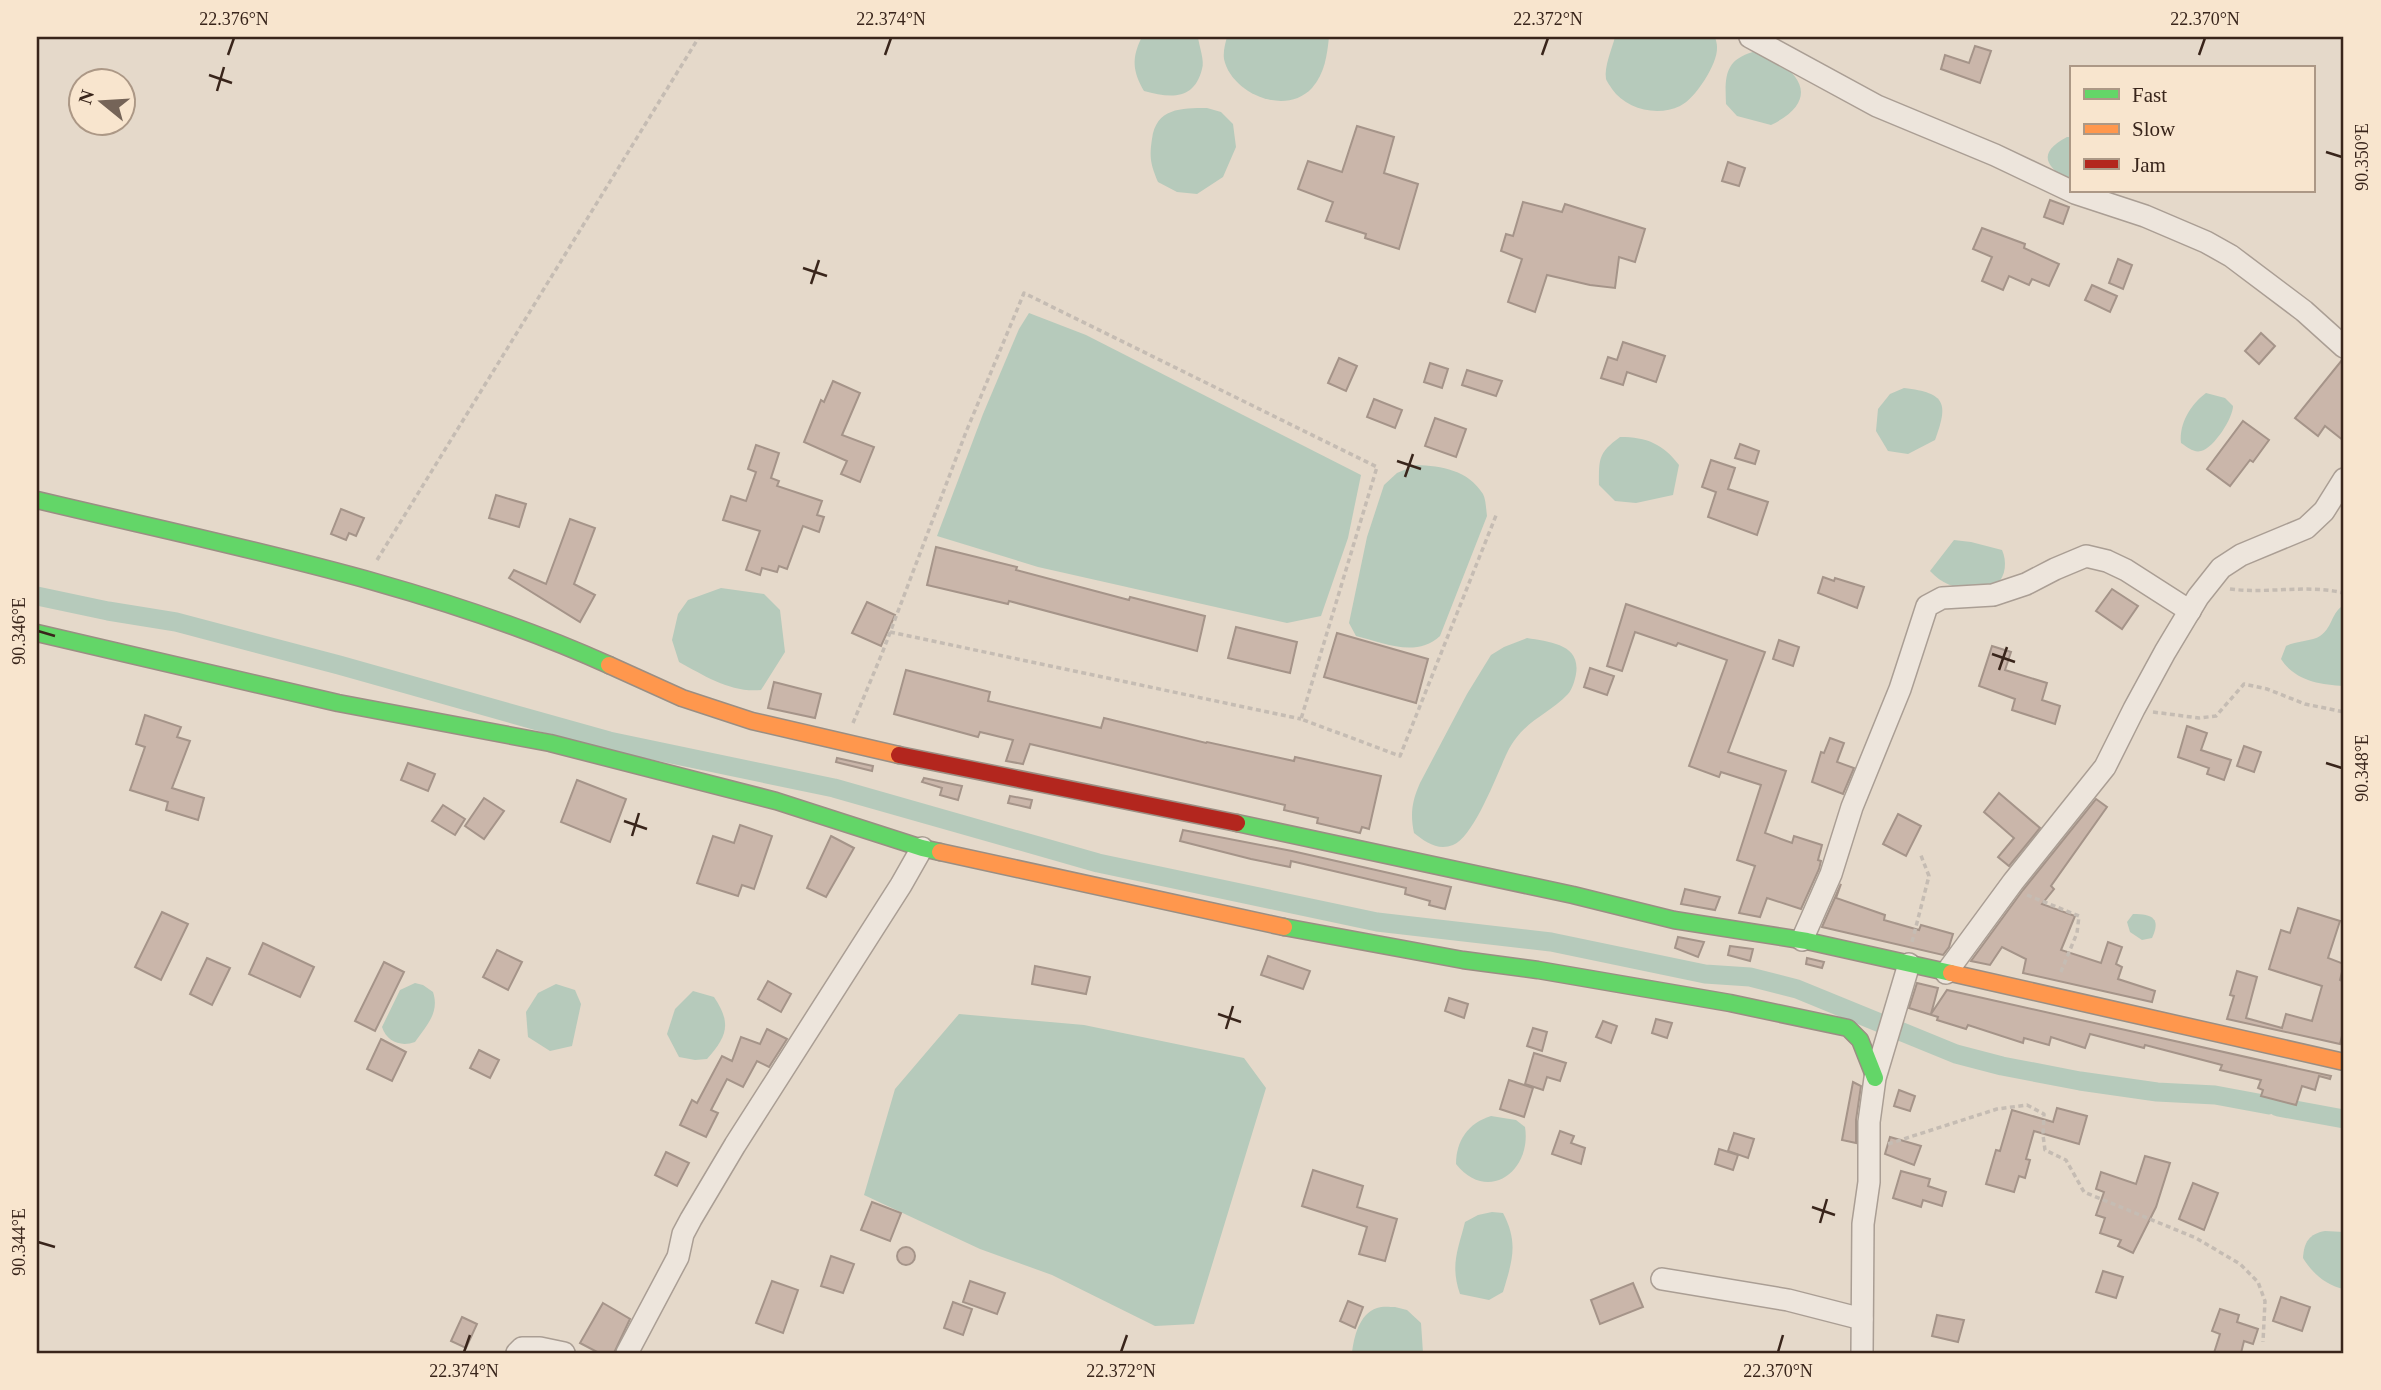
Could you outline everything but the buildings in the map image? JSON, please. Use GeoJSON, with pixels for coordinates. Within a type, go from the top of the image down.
{"type":"FeatureCollection","features":[{"type":"Feature","properties":{"kind":"street"},"geometry":{"type":"LineString","coordinates":[[1750,37],[1877,106],[1995,155],[2070,191]]}},
{"type":"Feature","properties":{"kind":"street"},"geometry":{"type":"LineString","coordinates":[[2073,192],[2145,216],[2206,242],[2231,256],[2304,311],[2344,347]]}},
{"type":"Feature","properties":{"kind":"street"},"geometry":{"type":"LineString","coordinates":[[1946,973],[2009,887],[2105,767],[2134,709],[2190,611],[2221,568],[2241,555],[2305,528],[2324,511],[2344,478]]}},
{"type":"Feature","properties":{"kind":"street"},"geometry":{"type":"LineString","coordinates":[[37,500],[366,578],[465,608],[542,637],[694,702],[752,721],[956,768],[1296,835],[1406,861],[1573,895],[1674,920],[1802,940],[2344,1062]]}},
{"type":"Feature","properties":{"kind":"street"},"geometry":{"type":"LineString","coordinates":[[1802,940],[1831,874],[1853,807],[1900,689],[1927,606],[1942,598],[1993,595],[2026,584],[2086,556],[2107,561],[2126,570],[2190,611]]}},
{"type":"Feature","properties":{"kind":"street"},"geometry":{"type":"LineString","coordinates":[[37,633],[338,703],[550,743],[776,801],[922,848],[1111,887],[1251,921],[1359,943],[1717,1000],[1848,1028],[1860,1040],[1875,1078]]}},
{"type":"Feature","properties":{"kind":"street"},"geometry":{"type":"LineString","coordinates":[[627,1353],[648,1318],[678,1257],[683,1234],[691,1219],[922,848]]}},
{"type":"Feature","properties":{"kind":"street"},"geometry":{"type":"LineString","coordinates":[[1862,1353],[1863,1224],[1869,1182],[1869,1122],[1875,1078],[1908,964]]}},
{"type":"Feature","properties":{"kind":"street"},"geometry":{"type":"LineString","coordinates":[[1662,1279],[1788,1300],[1862,1319]]}},
{"type":"Feature","properties":{"kind":"street"},"geometry":{"type":"LineString","coordinates":[[517,1353],[522,1348],[540,1348],[564,1353]]}},
{"type":"Feature","properties":{"kind":"path"},"geometry":{"type":"LineString","coordinates":[[366,578],[699,37]]}},
{"type":"Feature","properties":{"kind":"path"},"geometry":{"type":"LineString","coordinates":[[845,741],[890,632],[966,432],[1024,293],[1377,467],[1301,719]]}},
{"type":"Feature","properties":{"kind":"path"},"geometry":{"type":"LineString","coordinates":[[890,632],[1301,719],[1400,756],[1497,513]]}},
{"type":"Feature","properties":{"kind":"path"},"geometry":{"type":"LineString","coordinates":[[2207,587],[2245,591],[2324,588],[2344,593]]}},
{"type":"Feature","properties":{"kind":"path"},"geometry":{"type":"LineString","coordinates":[[2134,709],[2199,718],[2216,716],[2244,684],[2267,689],[2305,704],[2344,712]]}},
{"type":"Feature","properties":{"kind":"path"},"geometry":{"type":"LineString","coordinates":[[1908,964],[1929,876],[1920,853]]}},
{"type":"Feature","properties":{"kind":"path"},"geometry":{"type":"LineString","coordinates":[[2009,887],[2079,916],[2077,933],[2066,962],[2059,976],[2052,975]]}},
{"type":"Feature","properties":{"kind":"path"},"geometry":{"type":"LineString","coordinates":[[1869,1150],[1997,1109],[2027,1105],[2044,1114],[2045,1150],[2066,1160],[2084,1192],[2196,1238],[2240,1264],[2258,1282],[2265,1301],[2263,1342]]}},
{"type":"Feature","properties":{"kind":"shaded area"},"geometry":{"type":"Polygon","coordinates":[[[1142,37],[1198,37],[1203,66],[1193,87],[1180,95],[1172,96],[1144,91],[1135,65],[1136,52],[1142,37]]]}},
{"type":"Feature","properties":{"kind":"shaded area"},"geometry":{"type":"Polygon","coordinates":[[[1227,37],[1329,37],[1323,70],[1312,88],[1301,96],[1274,101],[1248,91],[1237,82],[1224,59],[1227,37]]]}},
{"type":"Feature","properties":{"kind":"shaded area"},"geometry":{"type":"Polygon","coordinates":[[[1615,37],[1715,37],[1716,54],[1704,80],[1686,102],[1671,109],[1652,111],[1625,102],[1607,80],[1607,63],[1615,37]]]}},
{"type":"Feature","properties":{"kind":"shaded area"},"geometry":{"type":"Polygon","coordinates":[[[1753,52],[1782,65],[1793,74],[1799,84],[1801,94],[1797,104],[1788,115],[1771,125],[1737,116],[1726,104],[1726,78],[1731,65],[1743,55],[1753,52]]]}},
{"type":"Feature","properties":{"kind":"shaded area"},"geometry":{"type":"Polygon","coordinates":[[[1207,108],[1221,112],[1233,124],[1236,147],[1223,177],[1197,194],[1177,192],[1158,182],[1151,161],[1154,129],[1164,116],[1171,112],[1207,108]]]}},
{"type":"Feature","properties":{"kind":"shaded area"},"geometry":{"type":"Polygon","coordinates":[[[2070,137],[2070,180],[2055,171],[2048,160],[2051,149],[2070,137]]]}},
{"type":"Feature","properties":{"kind":"shaded area"},"geometry":{"type":"Polygon","coordinates":[[[1029,313],[1086,335],[1361,475],[1348,538],[1321,616],[1287,623],[1038,567],[937,536],[983,414],[1019,329],[1029,313]]]}},
{"type":"Feature","properties":{"kind":"shaded area"},"geometry":{"type":"Polygon","coordinates":[[[1904,388],[1929,393],[1936,397],[1942,409],[1935,440],[1908,454],[1888,451],[1876,431],[1878,409],[1890,394],[1904,388]]]}},
{"type":"Feature","properties":{"kind":"shaded area"},"geometry":{"type":"Polygon","coordinates":[[[2206,393],[2225,398],[2233,406],[2217,439],[2206,449],[2196,451],[2181,443],[2182,428],[2191,408],[2206,393]]]}},
{"type":"Feature","properties":{"kind":"shaded area"},"geometry":{"type":"Polygon","coordinates":[[[1620,437],[1638,438],[1654,443],[1673,458],[1679,465],[1673,495],[1636,503],[1615,501],[1599,485],[1601,457],[1620,437]]]}},
{"type":"Feature","properties":{"kind":"shaded area"},"geometry":{"type":"Polygon","coordinates":[[[1416,465],[1445,468],[1470,479],[1483,494],[1487,516],[1440,636],[1431,643],[1410,648],[1356,636],[1349,623],[1367,537],[1384,485],[1397,473],[1416,465]]]}},
{"type":"Feature","properties":{"kind":"shaded area"},"geometry":{"type":"Polygon","coordinates":[[[1954,540],[2002,550],[2005,568],[1997,584],[1962,588],[1946,583],[1930,571],[1954,540]]]}},
{"type":"Feature","properties":{"kind":"shaded area"},"geometry":{"type":"Polygon","coordinates":[[[721,588],[764,594],[780,610],[785,652],[761,690],[729,686],[679,662],[672,640],[678,614],[688,600],[721,588]]]}},
{"type":"Feature","properties":{"kind":"shaded area"},"geometry":{"type":"Polygon","coordinates":[[[2341,607],[2344,608],[2344,686],[2317,683],[2293,672],[2281,659],[2286,646],[2320,636],[2341,607]]]}},
{"type":"Feature","properties":{"kind":"shaded area"},"geometry":{"type":"Polygon","coordinates":[[[1527,638],[1554,643],[1569,650],[1576,664],[1572,687],[1560,702],[1528,726],[1513,742],[1477,818],[1461,840],[1447,847],[1432,845],[1414,833],[1412,808],[1420,783],[1491,655],[1527,638]]]}},
{"type":"Feature","properties":{"kind":"shaded area"},"geometry":{"type":"Polygon","coordinates":[[[2133,914],[2146,915],[2153,919],[2156,926],[2152,938],[2142,940],[2130,932],[2127,922],[2133,914]]]}},
{"type":"Feature","properties":{"kind":"shaded area"},"geometry":{"type":"Polygon","coordinates":[[[415,983],[433,992],[433,1013],[415,1042],[400,1043],[391,1040],[382,1027],[400,990],[415,983]]]}},
{"type":"Feature","properties":{"kind":"shaded area"},"geometry":{"type":"Polygon","coordinates":[[[556,984],[575,990],[581,1004],[572,1046],[550,1051],[528,1037],[526,1012],[538,993],[556,984]]]}},
{"type":"Feature","properties":{"kind":"shaded area"},"geometry":{"type":"Polygon","coordinates":[[[693,991],[714,997],[725,1022],[723,1036],[707,1059],[679,1057],[667,1034],[675,1009],[693,991]]]}},
{"type":"Feature","properties":{"kind":"shaded area"},"geometry":{"type":"Polygon","coordinates":[[[959,1014],[1084,1025],[1244,1058],[1266,1088],[1194,1324],[1155,1326],[1052,1275],[980,1249],[864,1195],[895,1089],[959,1014]]]}},
{"type":"Feature","properties":{"kind":"shaded area"},"geometry":{"type":"Polygon","coordinates":[[[1491,1116],[1516,1120],[1525,1127],[1525,1143],[1522,1157],[1515,1169],[1494,1181],[1481,1181],[1468,1176],[1456,1164],[1458,1148],[1470,1128],[1491,1116]]]}},
{"type":"Feature","properties":{"kind":"shaded area"},"geometry":{"type":"Polygon","coordinates":[[[1492,1212],[1503,1213],[1511,1234],[1512,1252],[1503,1292],[1489,1300],[1460,1294],[1455,1266],[1465,1222],[1492,1212]]]}},
{"type":"Feature","properties":{"kind":"shaded area"},"geometry":{"type":"Polygon","coordinates":[[[2325,1231],[2344,1232],[2344,1289],[2320,1278],[2303,1258],[2308,1240],[2325,1231]]]}},
{"type":"Feature","properties":{"kind":"shaded area"},"geometry":{"type":"Polygon","coordinates":[[[1379,1307],[1407,1310],[1421,1323],[1423,1353],[1352,1353],[1356,1333],[1366,1315],[1379,1307]]]}},
{"type":"Feature","properties":{"kind":"waterway"},"geometry":{"type":"LineString","coordinates":[[37,596],[176,622],[609,741],[834,788],[1098,863],[1377,922],[1551,942],[1705,974],[1750,977],[1797,989],[1956,1054],[2002,1066],[2080,1081],[2157,1092],[2215,1095],[2269,1105]]}},
{"type":"Feature","properties":{"kind":"waterway"},"geometry":{"type":"LineString","coordinates":[[2278,1107],[2344,1119]]}},
{"type":"Feature","properties":{"kind":"traffic: fast"},"geometry":{"type":"LineString","coordinates":[[37,500],[255,551],[399,589],[540,636],[609,665]]}},
{"type":"Feature","properties":{"kind":"traffic: fast"},"geometry":{"type":"LineString","coordinates":[[37,633],[338,703],[550,743],[776,801],[940,852]]}},
{"type":"Feature","properties":{"kind":"traffic: fast"},"geometry":{"type":"LineString","coordinates":[[1237,823],[1573,895],[1674,920],[1807,941],[1951,973]]}},
{"type":"Feature","properties":{"kind":"traffic: fast"},"geometry":{"type":"LineString","coordinates":[[1284,927],[1463,960],[1730,1003],[1848,1028],[1860,1040],[1875,1078]]}},
{"type":"Feature","properties":{"kind":"traffic: slow"},"geometry":{"type":"LineString","coordinates":[[609,665],[682,698],[752,721],[899,755]]}},
{"type":"Feature","properties":{"kind":"traffic: slow"},"geometry":{"type":"LineString","coordinates":[[940,852],[1284,927]]}},
{"type":"Feature","properties":{"kind":"traffic: slow"},"geometry":{"type":"LineString","coordinates":[[1951,973],[2344,1062]]}},
{"type":"Feature","properties":{"kind":"traffic: jam"},"geometry":{"type":"LineString","coordinates":[[899,755],[1237,823]]}}]}
